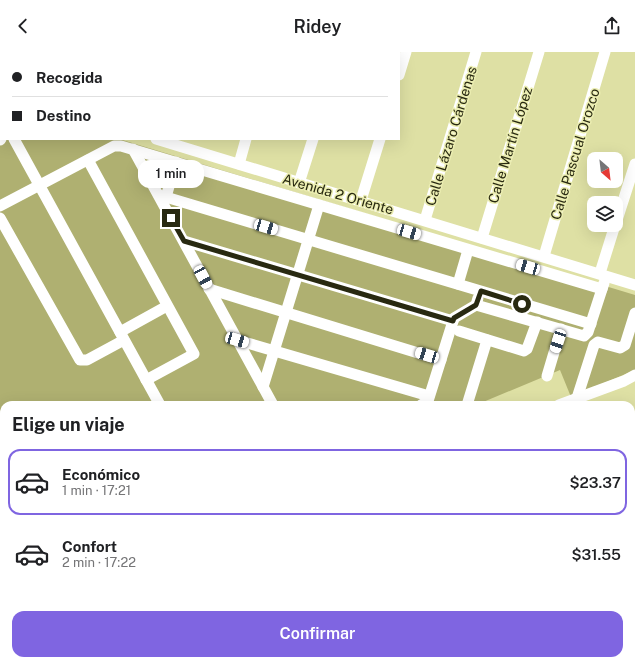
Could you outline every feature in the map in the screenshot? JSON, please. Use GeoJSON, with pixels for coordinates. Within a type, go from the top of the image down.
{"type":"FeatureCollection","features":[{"type":"Feature","properties":{"kind":"street"},"geometry":{"type":"LineString","coordinates":[[400,72],[406,52]]}},
{"type":"Feature","properties":{"kind":"street","name":"Calle Lázaro Cárdenas"},"geometry":{"type":"LineString","coordinates":[[425,220],[476,52]]}},
{"type":"Feature","properties":{"kind":"street","name":"Calle Martín López"},"geometry":{"type":"LineString","coordinates":[[482,238],[539,52]]}},
{"type":"Feature","properties":{"kind":"street","name":"Calle Pascual Orozco"},"geometry":{"type":"LineString","coordinates":[[544,256],[605,52]]}},
{"type":"Feature","properties":{"kind":"street"},"geometry":{"type":"LineString","coordinates":[[15,140],[158,401]]}},
{"type":"Feature","properties":{"kind":"street","name":"Avenida 2 Oriente"},"geometry":{"type":"LineString","coordinates":[[162,140],[182,143],[239,164],[299,183],[361,200],[635,284]]}},
{"type":"Feature","properties":{"kind":"street"},"geometry":{"type":"LineString","coordinates":[[239,164],[246,140]]}},
{"type":"Feature","properties":{"kind":"street"},"geometry":{"type":"LineString","coordinates":[[299,183],[313,140]]}},
{"type":"Feature","properties":{"kind":"street"},"geometry":{"type":"LineString","coordinates":[[361,200],[380,140]]}},
{"type":"Feature","properties":{"kind":"street"},"geometry":{"type":"LineString","coordinates":[[0,206],[88,160],[118,142],[133,149],[602,289]]}},
{"type":"Feature","properties":{"kind":"street"},"geometry":{"type":"LineString","coordinates":[[133,149],[162,196],[209,289],[271,401]]}},
{"type":"Feature","properties":{"kind":"street"},"geometry":{"type":"LineString","coordinates":[[88,160],[194,354],[146,380]]}},
{"type":"Feature","properties":{"kind":"street"},"geometry":{"type":"LineString","coordinates":[[162,196],[176,162]]}},
{"type":"Feature","properties":{"kind":"street"},"geometry":{"type":"LineString","coordinates":[[623,202],[635,164]]}},
{"type":"Feature","properties":{"kind":"street"},"geometry":{"type":"LineString","coordinates":[[162,196],[591,324]]}},
{"type":"Feature","properties":{"kind":"street"},"geometry":{"type":"LineString","coordinates":[[263,387],[319,205]]}},
{"type":"Feature","properties":{"kind":"street"},"geometry":{"type":"LineString","coordinates":[[0,218],[80,360],[86,360],[167,306]]}},
{"type":"Feature","properties":{"kind":"street"},"geometry":{"type":"LineString","coordinates":[[476,305],[584,336],[588,332],[602,289],[603,274],[614,232]]}},
{"type":"Feature","properties":{"kind":"street"},"geometry":{"type":"LineString","coordinates":[[184,241],[453,321]]}},
{"type":"Feature","properties":{"kind":"street"},"geometry":{"type":"LineString","coordinates":[[458,284],[468,250]]}},
{"type":"Feature","properties":{"kind":"street"},"geometry":{"type":"LineString","coordinates":[[209,289],[441,360]]}},
{"type":"Feature","properties":{"kind":"street"},"geometry":{"type":"LineString","coordinates":[[428,401],[454,318],[476,305],[481,291]]}},
{"type":"Feature","properties":{"kind":"street"},"geometry":{"type":"LineString","coordinates":[[577,398],[594,345],[598,342],[620,348],[625,345],[635,314]]}},
{"type":"Feature","properties":{"kind":"street"},"geometry":{"type":"LineString","coordinates":[[459,331],[524,351],[527,349],[537,322]]}},
{"type":"Feature","properties":{"kind":"street"},"geometry":{"type":"LineString","coordinates":[[547,376],[561,329]]}},
{"type":"Feature","properties":{"kind":"street"},"geometry":{"type":"LineString","coordinates":[[237,340],[429,396]]}},
{"type":"Feature","properties":{"kind":"street"},"geometry":{"type":"LineString","coordinates":[[468,401],[487,340]]}},
{"type":"Feature","properties":{"kind":"street"},"geometry":{"type":"LineString","coordinates":[[569,401],[624,381],[635,375]]}},
{"type":"Feature","properties":{"kind":"green space"},"geometry":{"type":"Polygon","coordinates":[[[0,140],[122,140],[635,295],[635,370],[571,397],[560,370],[486,401],[0,401],[0,140]]]}},
{"type":"Feature","properties":{"kind":"route"},"geometry":{"type":"LineString","coordinates":[[171,218],[184,241],[453,321],[454,318],[476,305],[481,291],[522,304]]}}]}
